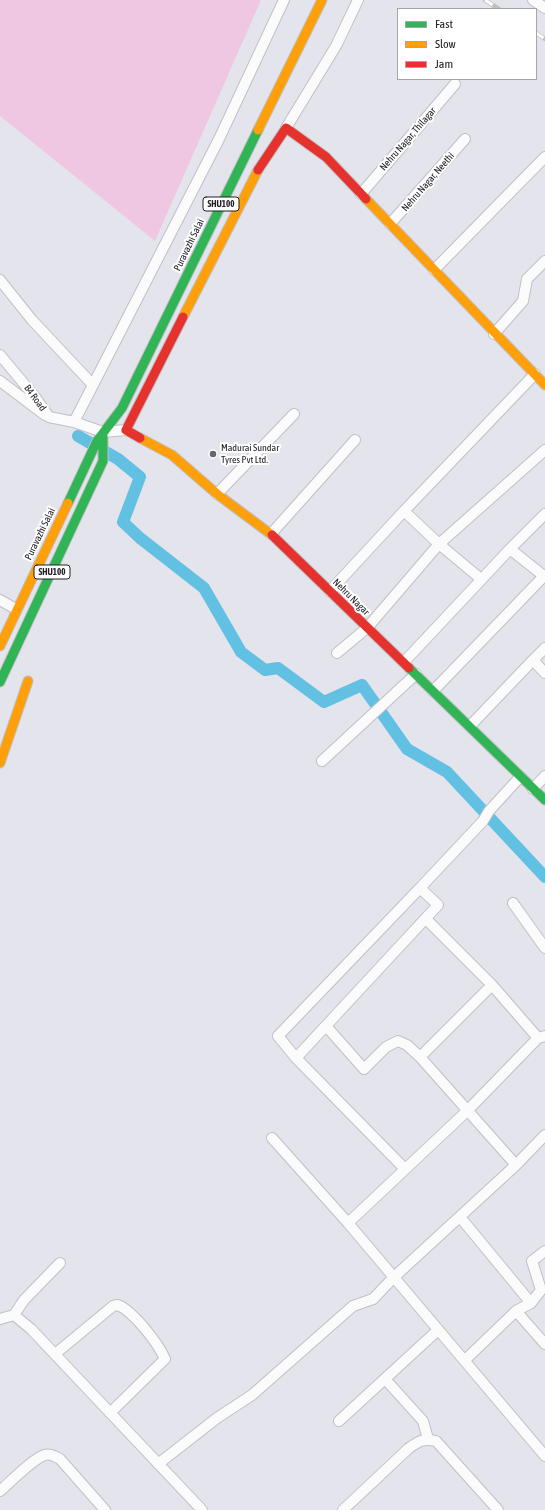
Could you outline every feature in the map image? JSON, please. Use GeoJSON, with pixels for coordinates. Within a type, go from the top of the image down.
{"type":"FeatureCollection","features":[{"type":"Feature","properties":{"kind":"street"},"geometry":{"type":"LineString","coordinates":[[74,422],[219,139],[284,0]]}},
{"type":"Feature","properties":{"kind":"street","name":"Puravazhi Salai"},"geometry":{"type":"LineString","coordinates":[[0,646],[16,609],[92,452],[122,408],[322,0]]}},
{"type":"Feature","properties":{"kind":"street"},"geometry":{"type":"LineString","coordinates":[[101,439],[126,430],[263,160],[286,128],[336,46],[358,0]]}},
{"type":"Feature","properties":{"kind":"street"},"geometry":{"type":"LineString","coordinates":[[533,0],[545,8]]}},
{"type":"Feature","properties":{"kind":"street","name":"Nehru Nagar, Thilagar"},"geometry":{"type":"LineString","coordinates":[[361,194],[455,84]]}},
{"type":"Feature","properties":{"kind":"street"},"geometry":{"type":"LineString","coordinates":[[286,128],[326,157],[494,334],[545,385]]}},
{"type":"Feature","properties":{"kind":"street","name":"Nehru Nagar, Neethi"},"geometry":{"type":"LineString","coordinates":[[390,224],[465,139]]}},
{"type":"Feature","properties":{"kind":"street"},"geometry":{"type":"LineString","coordinates":[[434,270],[545,157]]}},
{"type":"Feature","properties":{"kind":"street"},"geometry":{"type":"LineString","coordinates":[[494,334],[522,300],[527,279],[545,261]]}},
{"type":"Feature","properties":{"kind":"street"},"geometry":{"type":"LineString","coordinates":[[0,280],[32,320],[93,385]]}},
{"type":"Feature","properties":{"kind":"street","name":"B4 Road"},"geometry":{"type":"LineString","coordinates":[[0,355],[35,397],[49,417],[74,422],[101,439]]}},
{"type":"Feature","properties":{"kind":"street"},"geometry":{"type":"LineString","coordinates":[[330,591],[535,374]]}},
{"type":"Feature","properties":{"kind":"street"},"geometry":{"type":"LineString","coordinates":[[0,381],[24,401],[49,417]]}},
{"type":"Feature","properties":{"kind":"street"},"geometry":{"type":"LineString","coordinates":[[218,494],[294,414]]}},
{"type":"Feature","properties":{"kind":"street","name":"Nehru Nagar"},"geometry":{"type":"LineString","coordinates":[[126,430],[172,455],[218,494],[271,534],[545,800]]}},
{"type":"Feature","properties":{"kind":"street","name":"SHU100"},"geometry":{"type":"LineString","coordinates":[[0,682],[103,461],[101,439]]}},
{"type":"Feature","properties":{"kind":"street"},"geometry":{"type":"LineString","coordinates":[[271,534],[355,440]]}},
{"type":"Feature","properties":{"kind":"street"},"geometry":{"type":"LineString","coordinates":[[337,653],[367,628],[439,544],[545,450]]}},
{"type":"Feature","properties":{"kind":"street"},"geometry":{"type":"LineString","coordinates":[[404,511],[439,544],[481,579]]}},
{"type":"Feature","properties":{"kind":"street"},"geometry":{"type":"LineString","coordinates":[[404,662],[481,579],[545,514]]}},
{"type":"Feature","properties":{"kind":"street"},"geometry":{"type":"LineString","coordinates":[[433,691],[544,576],[510,549]]}},
{"type":"Feature","properties":{"kind":"street"},"geometry":{"type":"LineString","coordinates":[[0,600],[16,609]]}},
{"type":"Feature","properties":{"kind":"street"},"geometry":{"type":"LineString","coordinates":[[470,726],[545,648]]}},
{"type":"Feature","properties":{"kind":"street"},"geometry":{"type":"LineString","coordinates":[[533,660],[545,673]]}},
{"type":"Feature","properties":{"kind":"street"},"geometry":{"type":"LineString","coordinates":[[322,761],[379,710],[416,674]]}},
{"type":"Feature","properties":{"kind":"street"},"geometry":{"type":"LineString","coordinates":[[0,763],[28,681]]}},
{"type":"Feature","properties":{"kind":"street"},"geometry":{"type":"LineString","coordinates":[[533,789],[545,776]]}},
{"type":"Feature","properties":{"kind":"street"},"geometry":{"type":"LineString","coordinates":[[406,1168],[296,1058],[278,1036],[483,821],[489,811],[520,777]]}},
{"type":"Feature","properties":{"kind":"street"},"geometry":{"type":"LineString","coordinates":[[296,1058],[438,905],[420,888]]}},
{"type":"Feature","properties":{"kind":"street"},"geometry":{"type":"LineString","coordinates":[[513,903],[545,948]]}},
{"type":"Feature","properties":{"kind":"street"},"geometry":{"type":"LineString","coordinates":[[348,1223],[542,1037],[426,919]]}},
{"type":"Feature","properties":{"kind":"street"},"geometry":{"type":"LineString","coordinates":[[420,1057],[492,985]]}},
{"type":"Feature","properties":{"kind":"street"},"geometry":{"type":"LineString","coordinates":[[326,1026],[364,1069],[386,1047],[398,1041],[407,1045],[420,1057],[516,1164]]}},
{"type":"Feature","properties":{"kind":"street"},"geometry":{"type":"LineString","coordinates":[[158,1464],[216,1418],[252,1395],[353,1306],[373,1299],[393,1278],[460,1217],[545,1135]]}},
{"type":"Feature","properties":{"kind":"street"},"geometry":{"type":"LineString","coordinates":[[272,1138],[348,1223],[545,1456]]}},
{"type":"Feature","properties":{"kind":"street"},"geometry":{"type":"LineString","coordinates":[[460,1217],[531,1303]]}},
{"type":"Feature","properties":{"kind":"street"},"geometry":{"type":"LineString","coordinates":[[465,1360],[516,1311],[531,1303],[541,1290],[532,1261],[545,1251]]}},
{"type":"Feature","properties":{"kind":"street"},"geometry":{"type":"LineString","coordinates":[[0,1319],[14,1315],[24,1300],[60,1263]]}},
{"type":"Feature","properties":{"kind":"street"},"geometry":{"type":"LineString","coordinates":[[55,1354],[112,1306],[118,1305],[128,1312],[160,1347],[165,1359],[110,1413]]}},
{"type":"Feature","properties":{"kind":"street"},"geometry":{"type":"LineString","coordinates":[[516,1311],[545,1344]]}},
{"type":"Feature","properties":{"kind":"street"},"geometry":{"type":"LineString","coordinates":[[14,1315],[31,1329],[202,1510]]}},
{"type":"Feature","properties":{"kind":"street"},"geometry":{"type":"LineString","coordinates":[[339,1421],[438,1330]]}},
{"type":"Feature","properties":{"kind":"street"},"geometry":{"type":"LineString","coordinates":[[385,1379],[423,1421],[428,1439]]}},
{"type":"Feature","properties":{"kind":"street"},"geometry":{"type":"LineString","coordinates":[[343,1510],[409,1448],[420,1440],[428,1439],[436,1441],[498,1510]]}},
{"type":"Feature","properties":{"kind":"street"},"geometry":{"type":"LineString","coordinates":[[0,1491],[45,1454],[53,1455],[60,1459],[105,1510]]}},
{"type":"Feature","properties":{"kind":"shaded area"},"geometry":{"type":"Polygon","coordinates":[[[0,0],[261,0],[155,241],[0,116],[0,0]]]}},
{"type":"Feature","properties":{"kind":"waterway"},"geometry":{"type":"LineString","coordinates":[[78,436],[118,459],[140,477],[123,522],[140,538],[204,588],[241,652],[265,670],[278,668],[324,702],[362,685],[407,749],[447,772],[545,877]]}},
{"type":"Feature","properties":{"kind":"railway"},"geometry":{"type":"LineString","coordinates":[[485,0],[497,8]]}},
{"type":"Feature","properties":{"kind":"railway"},"geometry":{"type":"LineString","coordinates":[[537,34],[545,39]]}},
{"type":"Feature","properties":{"kind":"traffic: fast"},"geometry":{"type":"LineString","coordinates":[[68,503],[97,441],[122,408],[258,130]]}},
{"type":"Feature","properties":{"kind":"traffic: fast"},"geometry":{"type":"LineString","coordinates":[[0,682],[103,461],[103,433]]}},
{"type":"Feature","properties":{"kind":"traffic: fast"},"geometry":{"type":"LineString","coordinates":[[409,668],[545,800]]}},
{"type":"Feature","properties":{"kind":"traffic: slow"},"geometry":{"type":"LineString","coordinates":[[258,130],[322,0]]}},
{"type":"Feature","properties":{"kind":"traffic: slow"},"geometry":{"type":"LineString","coordinates":[[183,317],[258,170]]}},
{"type":"Feature","properties":{"kind":"traffic: slow"},"geometry":{"type":"LineString","coordinates":[[366,199],[545,385]]}},
{"type":"Feature","properties":{"kind":"traffic: slow"},"geometry":{"type":"LineString","coordinates":[[140,438],[172,455],[217,494],[272,535]]}},
{"type":"Feature","properties":{"kind":"traffic: slow"},"geometry":{"type":"LineString","coordinates":[[0,646],[68,503]]}},
{"type":"Feature","properties":{"kind":"traffic: slow"},"geometry":{"type":"LineString","coordinates":[[0,763],[28,681]]}},
{"type":"Feature","properties":{"kind":"traffic: jam"},"geometry":{"type":"LineString","coordinates":[[258,170],[286,128],[326,157],[366,199]]}},
{"type":"Feature","properties":{"kind":"traffic: jam"},"geometry":{"type":"LineString","coordinates":[[140,438],[126,430],[183,317]]}},
{"type":"Feature","properties":{"kind":"traffic: jam"},"geometry":{"type":"LineString","coordinates":[[272,535],[409,668]]}},
{"type":"Feature","properties":{"kind":"place","name":"Madurai Sundar Tyres Pvt Ltd."},"geometry":{"type":"Point","coordinates":[213,454]}}]}
